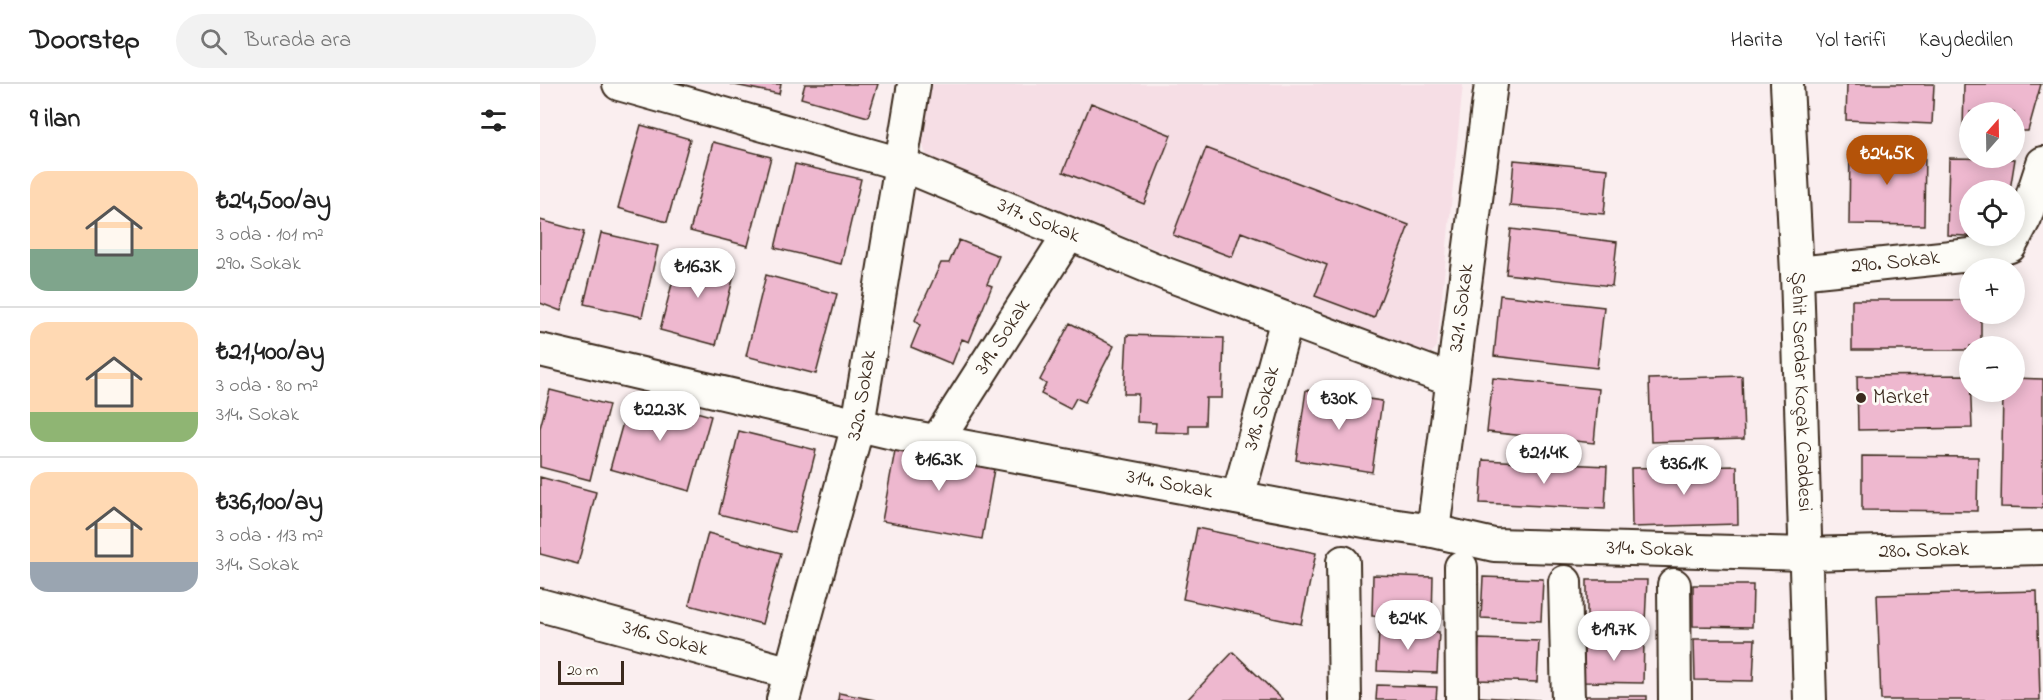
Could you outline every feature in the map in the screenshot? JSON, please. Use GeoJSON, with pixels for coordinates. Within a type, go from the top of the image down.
{"type":"FeatureCollection","features":[{"type":"Feature","properties":{"kind":"street","name":"317. Sokak"},"geometry":{"type":"LineString","coordinates":[[619,84],[901,164],[1166,274],[1452,380]]}},
{"type":"Feature","properties":{"kind":"street","name":"320. Sokak"},"geometry":{"type":"LineString","coordinates":[[787,686],[858,425],[914,84]]}},
{"type":"Feature","properties":{"kind":"street","name":"321. Sokak"},"geometry":{"type":"LineString","coordinates":[[1433,531],[1491,84]]}},
{"type":"Feature","properties":{"kind":"street","name":"Şehit Serdar Koçak Caddesi"},"geometry":{"type":"LineString","coordinates":[[1779,86],[1797,273],[1810,700]]}},
{"type":"Feature","properties":{"kind":"street","name":"290. Sokak"},"geometry":{"type":"LineString","coordinates":[[1797,273],[1990,254],[2010,246],[2025,218],[2043,163]]}},
{"type":"Feature","properties":{"kind":"street","name":"319. Sokak"},"geometry":{"type":"LineString","coordinates":[[938,441],[1069,234]]}},
{"type":"Feature","properties":{"kind":"street","name":"318. Sokak"},"geometry":{"type":"LineString","coordinates":[[1238,497],[1287,319]]}},
{"type":"Feature","properties":{"kind":"street","name":"314. Sokak"},"geometry":{"type":"LineString","coordinates":[[540,350],[858,425],[1238,497],[1433,531],[1494,545],[1805,554]]}},
{"type":"Feature","properties":{"kind":"street","name":"280. Sokak"},"geometry":{"type":"LineString","coordinates":[[1805,554],[2043,548]]}},
{"type":"Feature","properties":{"kind":"street"},"geometry":{"type":"LineString","coordinates":[[1342,562],[1345,700]]}},
{"type":"Feature","properties":{"kind":"street"},"geometry":{"type":"LineString","coordinates":[[1461,567],[1462,700]]}},
{"type":"Feature","properties":{"kind":"street"},"geometry":{"type":"LineString","coordinates":[[1565,582],[1568,700]]}},
{"type":"Feature","properties":{"kind":"street"},"geometry":{"type":"LineString","coordinates":[[1674,585],[1675,700]]}},
{"type":"Feature","properties":{"kind":"street","name":"316. Sokak"},"geometry":{"type":"LineString","coordinates":[[540,605],[787,686]]}},
{"type":"Feature","properties":{"kind":"shaded area"},"geometry":{"type":"Polygon","coordinates":[[[928,84],[1463,84],[1437,347],[1426,358],[927,157],[919,134],[928,84]]]}},
{"type":"Feature","properties":{"kind":"building"},"geometry":{"type":"Polygon","coordinates":[[[730,84],[781,84],[779,94],[730,84]]]}},
{"type":"Feature","properties":{"kind":"building"},"geometry":{"type":"Polygon","coordinates":[[[805,84],[878,84],[868,117],[801,98],[805,84]]]}},
{"type":"Feature","properties":{"kind":"building"},"geometry":{"type":"Polygon","coordinates":[[[1847,84],[1934,84],[1932,124],[1846,120],[1847,84]]]}},
{"type":"Feature","properties":{"kind":"building"},"geometry":{"type":"Polygon","coordinates":[[[1964,84],[2041,84],[2028,131],[2025,131],[2025,102],[1964,102],[1964,84]]]}},
{"type":"Feature","properties":{"kind":"building"},"geometry":{"type":"Polygon","coordinates":[[[1091,103],[1171,135],[1144,204],[1063,172],[1091,103]]]}},
{"type":"Feature","properties":{"kind":"building"},"geometry":{"type":"Polygon","coordinates":[[[641,125],[690,139],[667,222],[618,208],[641,125]]]}},
{"type":"Feature","properties":{"kind":"building"},"geometry":{"type":"Polygon","coordinates":[[[713,142],[771,157],[748,246],[690,231],[713,142]]]}},
{"type":"Feature","properties":{"kind":"building"},"geometry":{"type":"Polygon","coordinates":[[[1850,147],[1925,148],[1924,225],[1849,224],[1850,147]]]}},
{"type":"Feature","properties":{"kind":"building"},"geometry":{"type":"Polygon","coordinates":[[[1206,148],[1409,225],[1374,318],[1315,296],[1327,265],[1241,232],[1232,257],[1173,235],[1206,148]]]}},
{"type":"Feature","properties":{"kind":"building"},"geometry":{"type":"Polygon","coordinates":[[[1949,158],[1959,158],[1959,168],[2014,168],[2012,180],[1959,180],[1959,236],[1947,235],[1949,158]]]}},
{"type":"Feature","properties":{"kind":"building"},"geometry":{"type":"Polygon","coordinates":[[[1514,160],[1608,169],[1604,214],[1510,206],[1514,160]]]}},
{"type":"Feature","properties":{"kind":"building"},"geometry":{"type":"Polygon","coordinates":[[[795,164],[861,179],[841,264],[775,248],[795,164]]]}},
{"type":"Feature","properties":{"kind":"building"},"geometry":{"type":"Polygon","coordinates":[[[540,220],[584,232],[561,311],[540,303],[540,220]]]}},
{"type":"Feature","properties":{"kind":"building"},"geometry":{"type":"Polygon","coordinates":[[[1511,229],[1617,242],[1612,286],[1506,274],[1511,229]]]}},
{"type":"Feature","properties":{"kind":"building"},"geometry":{"type":"Polygon","coordinates":[[[601,233],[658,246],[642,317],[584,304],[601,233]]]}},
{"type":"Feature","properties":{"kind":"building"},"geometry":{"type":"Polygon","coordinates":[[[959,240],[999,256],[987,284],[992,286],[969,342],[962,339],[952,364],[911,347],[920,325],[915,320],[941,263],[949,263],[959,240]]]}},
{"type":"Feature","properties":{"kind":"building"},"geometry":{"type":"Polygon","coordinates":[[[680,253],[736,268],[716,345],[660,330],[680,253]]]}},
{"type":"Feature","properties":{"kind":"building"},"geometry":{"type":"Polygon","coordinates":[[[766,275],[837,294],[816,374],[746,356],[766,275]]]}},
{"type":"Feature","properties":{"kind":"building"},"geometry":{"type":"Polygon","coordinates":[[[1500,295],[1604,307],[1597,368],[1494,356],[1500,295]]]}},
{"type":"Feature","properties":{"kind":"building"},"geometry":{"type":"Polygon","coordinates":[[[1852,300],[1959,300],[1959,324],[1981,324],[1981,336],[1959,336],[1959,350],[1852,350],[1852,300]]]}},
{"type":"Feature","properties":{"kind":"building"},"geometry":{"type":"Polygon","coordinates":[[[1070,323],[1114,346],[1085,402],[1076,398],[1070,409],[1041,394],[1046,384],[1040,380],[1070,323]]]}},
{"type":"Feature","properties":{"kind":"building"},"geometry":{"type":"Polygon","coordinates":[[[1127,335],[1224,338],[1222,398],[1206,398],[1205,425],[1189,425],[1189,433],[1155,432],[1156,423],[1137,422],[1138,394],[1124,394],[1127,335]]]}},
{"type":"Feature","properties":{"kind":"building"},"geometry":{"type":"Polygon","coordinates":[[[1959,375],[1959,402],[1971,402],[1972,428],[1858,430],[1857,376],[1959,375]]]}},
{"type":"Feature","properties":{"kind":"building"},"geometry":{"type":"Polygon","coordinates":[[[1742,376],[1744,439],[1651,442],[1649,379],[1742,376]]]}},
{"type":"Feature","properties":{"kind":"building"},"geometry":{"type":"Polygon","coordinates":[[[1493,378],[1599,389],[1594,443],[1487,432],[1493,378]]]}},
{"type":"Feature","properties":{"kind":"building"},"geometry":{"type":"Polygon","coordinates":[[[2025,378],[2043,379],[2043,508],[2001,507],[2003,402],[2025,402],[2025,378]]]}},
{"type":"Feature","properties":{"kind":"building"},"geometry":{"type":"Polygon","coordinates":[[[550,390],[609,405],[590,480],[540,467],[540,428],[550,390]]]}},
{"type":"Feature","properties":{"kind":"building"},"geometry":{"type":"Polygon","coordinates":[[[1306,390],[1382,401],[1372,472],[1296,460],[1306,390]]]}},
{"type":"Feature","properties":{"kind":"building"},"geometry":{"type":"Polygon","coordinates":[[[631,394],[711,416],[690,491],[610,469],[631,394]]]}},
{"type":"Feature","properties":{"kind":"building"},"geometry":{"type":"Polygon","coordinates":[[[739,431],[816,450],[795,533],[719,514],[739,431]]]}},
{"type":"Feature","properties":{"kind":"building"},"geometry":{"type":"Polygon","coordinates":[[[896,445],[995,463],[982,539],[882,521],[896,445]]]}},
{"type":"Feature","properties":{"kind":"building"},"geometry":{"type":"Polygon","coordinates":[[[1862,456],[1978,457],[1977,511],[1862,510],[1862,456]]]}},
{"type":"Feature","properties":{"kind":"building"},"geometry":{"type":"Polygon","coordinates":[[[1483,460],[1607,466],[1605,509],[1480,503],[1483,460]]]}},
{"type":"Feature","properties":{"kind":"building"},"geometry":{"type":"Polygon","coordinates":[[[1737,466],[1738,524],[1632,527],[1631,468],[1737,466]]]}},
{"type":"Feature","properties":{"kind":"building"},"geometry":{"type":"Polygon","coordinates":[[[540,477],[596,492],[578,564],[540,554],[540,477]]]}},
{"type":"Feature","properties":{"kind":"building"},"geometry":{"type":"Polygon","coordinates":[[[1197,528],[1316,553],[1301,624],[1183,599],[1197,528]]]}},
{"type":"Feature","properties":{"kind":"building"},"geometry":{"type":"Polygon","coordinates":[[[708,533],[781,553],[762,624],[689,605],[708,533]]]}},
{"type":"Feature","properties":{"kind":"building"},"geometry":{"type":"Polygon","coordinates":[[[1373,575],[1433,577],[1432,619],[1372,616],[1373,575]]]}},
{"type":"Feature","properties":{"kind":"building"},"geometry":{"type":"Polygon","coordinates":[[[1483,577],[1543,579],[1541,621],[1481,618],[1483,577]]]}},
{"type":"Feature","properties":{"kind":"building"},"geometry":{"type":"Polygon","coordinates":[[[1587,580],[1647,580],[1645,622],[1587,621],[1587,580]]]}},
{"type":"Feature","properties":{"kind":"building"},"geometry":{"type":"Polygon","coordinates":[[[1693,585],[1753,585],[1752,627],[1693,626],[1693,585]]]}},
{"type":"Feature","properties":{"kind":"building"},"geometry":{"type":"Polygon","coordinates":[[[2037,591],[2040,700],[1881,700],[1877,595],[2037,591]]]}},
{"type":"Feature","properties":{"kind":"building"},"geometry":{"type":"Polygon","coordinates":[[[1379,630],[1439,632],[1437,673],[1377,671],[1379,630]]]}},
{"type":"Feature","properties":{"kind":"building"},"geometry":{"type":"Polygon","coordinates":[[[1479,639],[1539,641],[1537,682],[1477,680],[1479,639]]]}},
{"type":"Feature","properties":{"kind":"building"},"geometry":{"type":"Polygon","coordinates":[[[1694,639],[1755,639],[1753,681],[1695,680],[1694,639]]]}},
{"type":"Feature","properties":{"kind":"building"},"geometry":{"type":"Polygon","coordinates":[[[1584,641],[1644,641],[1643,683],[1584,682],[1584,641]]]}},
{"type":"Feature","properties":{"kind":"building"},"geometry":{"type":"Polygon","coordinates":[[[1233,652],[1283,700],[1187,700],[1233,652]]]}},
{"type":"Feature","properties":{"kind":"building"},"geometry":{"type":"Polygon","coordinates":[[[1377,685],[1437,687],[1436,700],[1376,700],[1377,685]]]}},
{"type":"Feature","properties":{"kind":"building"},"geometry":{"type":"Polygon","coordinates":[[[839,693],[875,700],[838,700],[839,693]]]}},
{"type":"Feature","properties":{"kind":"building"},"geometry":{"type":"Polygon","coordinates":[[[1586,696],[1647,696],[1647,700],[1586,700],[1586,696]]]}},
{"type":"Feature","properties":{"kind":"building"},"geometry":{"type":"Polygon","coordinates":[[[1480,697],[1540,700],[1480,700],[1480,697]]]}},
{"type":"Feature","properties":{"kind":"place","name":"Market"},"geometry":{"type":"Point","coordinates":[1861,398]}}]}
